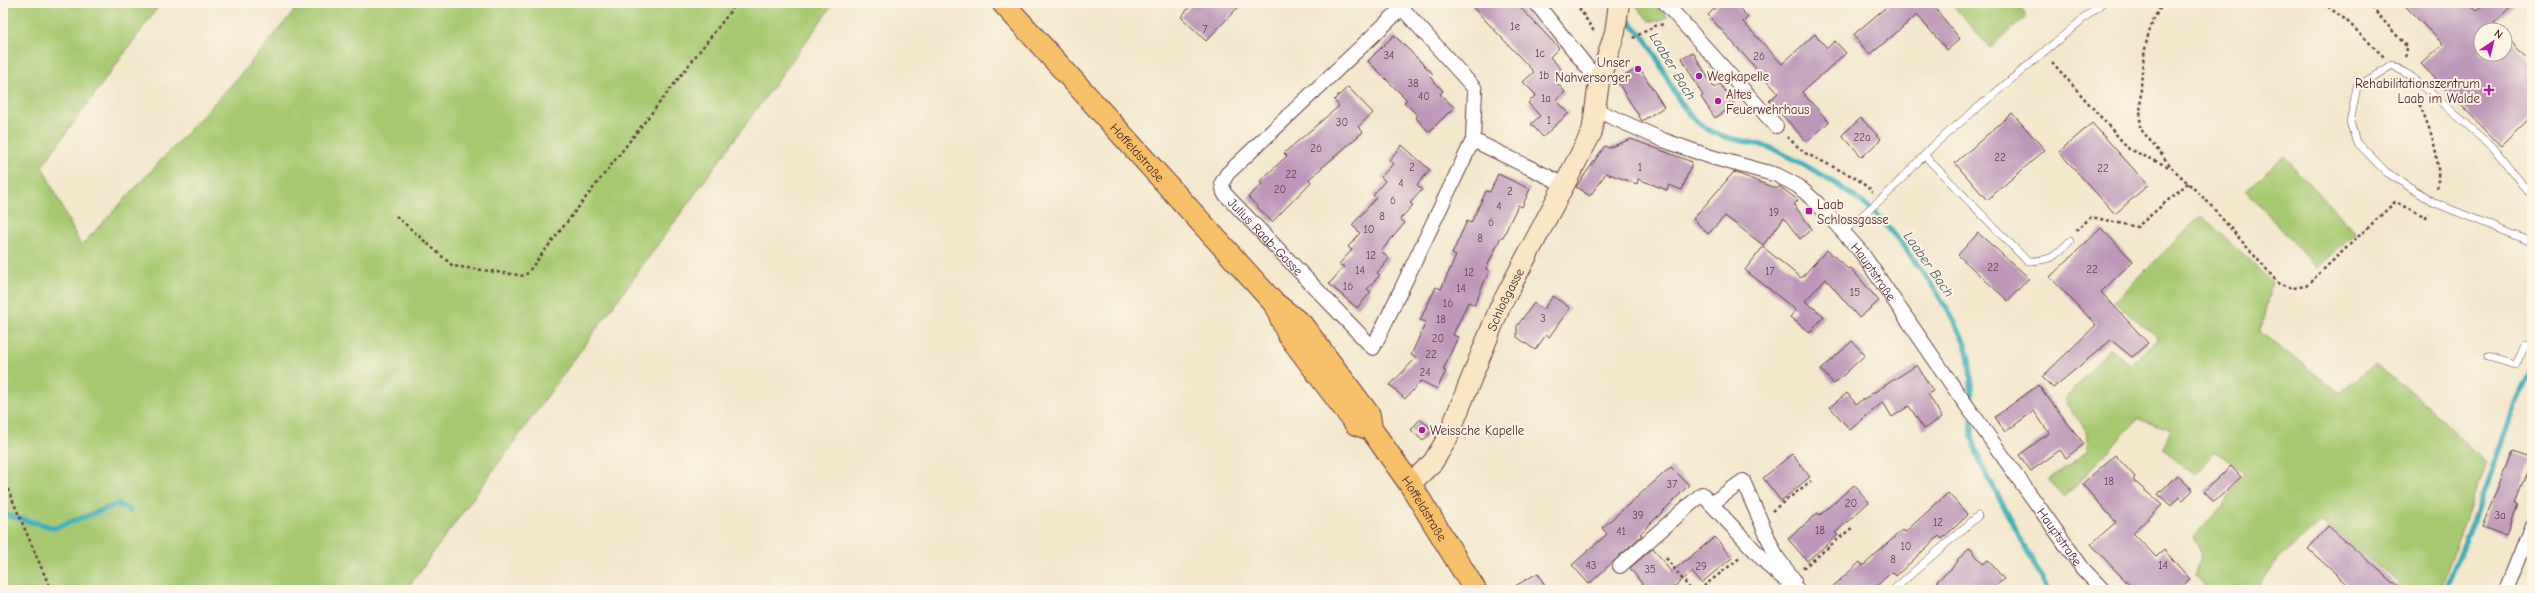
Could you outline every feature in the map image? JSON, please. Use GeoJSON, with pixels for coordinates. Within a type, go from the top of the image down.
{"type":"FeatureCollection","features":[{"type":"Feature","properties":{"kind":"main road","name":"Hoffeldstraße"},"geometry":{"type":"LineString","coordinates":[[1003,3],[1273,302],[1288,334],[1356,424],[1371,429],[1410,484],[1475,590]]}},
{"type":"Feature","properties":{"kind":"street"},"geometry":{"type":"LineString","coordinates":[[1536,3],[1599,82]]}},
{"type":"Feature","properties":{"kind":"street"},"geometry":{"type":"LineString","coordinates":[[1596,110],[1599,82],[1609,51],[1624,35],[1619,3]]}},
{"type":"Feature","properties":{"kind":"street"},"geometry":{"type":"LineString","coordinates":[[1665,3],[1776,126]]}},
{"type":"Feature","properties":{"kind":"street","name":"Julius Raab-Gasse"},"geometry":{"type":"LineString","coordinates":[[1402,8],[1475,89],[1473,140],[1373,348],[1224,193],[1222,183],[1227,174],[1402,8]]}},
{"type":"Feature","properties":{"kind":"street","name":"Schloßgasse"},"geometry":{"type":"LineString","coordinates":[[1410,484],[1433,462],[1448,439],[1500,306],[1592,132],[1596,110]]}},
{"type":"Feature","properties":{"kind":"street","name":"Hauptstraße"},"geometry":{"type":"LineString","coordinates":[[1596,110],[1704,155],[1787,179],[1817,202],[1861,252],[1957,392],[2083,569],[2103,590]]}},
{"type":"Feature","properties":{"kind":"street"},"geometry":{"type":"LineString","coordinates":[[1473,140],[1564,184]]}},
{"type":"Feature","properties":{"kind":"street"},"geometry":{"type":"LineString","coordinates":[[1711,504],[1743,481],[1776,556],[1795,584],[1801,590]]}},
{"type":"Feature","properties":{"kind":"street"},"geometry":{"type":"LineString","coordinates":[[1620,566],[1702,494],[1771,568],[1795,584]]}},
{"type":"Feature","properties":{"kind":"street"},"geometry":{"type":"LineString","coordinates":[[2506,590],[2532,525]]}},
{"type":"Feature","properties":{"kind":"lane"},"geometry":{"type":"LineString","coordinates":[[1844,231],[1878,202],[1925,156],[1937,142],[2102,3]]}},
{"type":"Feature","properties":{"kind":"lane"},"geometry":{"type":"LineString","coordinates":[[2532,197],[2493,147],[2409,75],[2392,65],[2357,87],[2350,122],[2356,141],[2386,172],[2435,204],[2532,242]]}},
{"type":"Feature","properties":{"kind":"lane"},"geometry":{"type":"LineString","coordinates":[[1925,156],[2028,261],[2045,261],[2050,259],[2070,241]]}},
{"type":"Feature","properties":{"kind":"lane"},"geometry":{"type":"LineString","coordinates":[[2488,357],[2516,365],[2525,344]]}},
{"type":"Feature","properties":{"kind":"lane"},"geometry":{"type":"LineString","coordinates":[[1893,590],[1978,516]]}},
{"type":"Feature","properties":{"kind":"path"},"geometry":{"type":"LineString","coordinates":[[396,216],[453,266],[525,276],[737,3]]}},
{"type":"Feature","properties":{"kind":"path"},"geometry":{"type":"LineString","coordinates":[[1576,3],[1609,51]]}},
{"type":"Feature","properties":{"kind":"path"},"geometry":{"type":"LineString","coordinates":[[2164,3],[2150,30],[2143,62],[2140,128],[2173,169],[2188,183],[2279,284],[2293,288],[2306,286],[2395,202],[2426,217],[2435,204],[2439,174],[2432,132],[2415,94],[2409,75],[2407,47],[2368,3]]}},
{"type":"Feature","properties":{"kind":"path"},"geometry":{"type":"LineString","coordinates":[[2323,3],[2346,20],[2392,65]]}},
{"type":"Feature","properties":{"kind":"path"},"geometry":{"type":"LineString","coordinates":[[1624,35],[1655,26]]}},
{"type":"Feature","properties":{"kind":"path"},"geometry":{"type":"LineString","coordinates":[[2043,52],[2129,149],[2173,169]]}},
{"type":"Feature","properties":{"kind":"path"},"geometry":{"type":"LineString","coordinates":[[1776,126],[1805,153],[1856,178],[1871,189],[1878,202]]}},
{"type":"Feature","properties":{"kind":"path"},"geometry":{"type":"LineString","coordinates":[[2070,241],[2072,234],[2091,216],[2138,227],[2188,183]]}},
{"type":"Feature","properties":{"kind":"path"},"geometry":{"type":"LineString","coordinates":[[3,478],[51,590]]}},
{"type":"Feature","properties":{"kind":"path"},"geometry":{"type":"LineString","coordinates":[[1761,520],[1811,481]]}},
{"type":"Feature","properties":{"kind":"path"},"geometry":{"type":"LineString","coordinates":[[1795,584],[1854,526]]}},
{"type":"Feature","properties":{"kind":"path"},"geometry":{"type":"LineString","coordinates":[[1699,590],[1752,548]]}},
{"type":"Feature","properties":{"kind":"path"},"geometry":{"type":"LineString","coordinates":[[1666,558],[1691,590]]}},
{"type":"Feature","properties":{"kind":"green space"},"geometry":{"type":"Polygon","coordinates":[[[3,3],[161,3],[42,166],[81,246],[234,82],[301,3],[834,3],[406,590],[3,590],[3,3]]]}},
{"type":"Feature","properties":{"kind":"green space"},"geometry":{"type":"Polygon","coordinates":[[[1634,3],[1656,3],[1667,17],[1661,21],[1649,21],[1634,3]]]}},
{"type":"Feature","properties":{"kind":"green space"},"geometry":{"type":"Polygon","coordinates":[[[1951,3],[2016,3],[2027,16],[1990,48],[1951,3]]]}},
{"type":"Feature","properties":{"kind":"green space"},"geometry":{"type":"Polygon","coordinates":[[[2284,156],[2356,233],[2317,268],[2246,191],[2284,156]]]}},
{"type":"Feature","properties":{"kind":"green space"},"geometry":{"type":"Polygon","coordinates":[[[2201,215],[2272,282],[2260,332],[2340,393],[2374,365],[2416,395],[2486,462],[2440,590],[2395,590],[2400,584],[2322,521],[2279,558],[2255,590],[2208,590],[2194,575],[2202,555],[2194,537],[2223,505],[2244,472],[2215,451],[2196,474],[2181,465],[2163,448],[2171,429],[2138,419],[2065,497],[2048,479],[2088,451],[2086,430],[2064,400],[2110,348],[2130,365],[2158,338],[2114,302],[2201,215]]]}},
{"type":"Feature","properties":{"kind":"building"},"geometry":{"type":"Polygon","coordinates":[[[1193,3],[1242,3],[1206,41],[1181,17],[1193,3]]]}},
{"type":"Feature","properties":{"kind":"building"},"geometry":{"type":"Polygon","coordinates":[[[1469,3],[1516,3],[1559,48],[1550,57],[1562,70],[1553,79],[1565,92],[1556,100],[1569,113],[1543,137],[1531,124],[1540,116],[1528,103],[1536,95],[1523,82],[1534,72],[1469,3]]]}},
{"type":"Feature","properties":{"kind":"building"},"geometry":{"type":"Polygon","coordinates":[[[1720,3],[1734,3],[1748,17],[1743,22],[1782,64],[1815,34],[1827,48],[1835,41],[1846,53],[1802,92],[1829,122],[1807,142],[1769,101],[1778,93],[1708,15],[1720,3]]]}},
{"type":"Feature","properties":{"kind":"building"},"geometry":{"type":"Polygon","coordinates":[[[1891,3],[1931,3],[1960,39],[1947,50],[1917,15],[1870,55],[1853,35],[1891,3]]]}},
{"type":"Feature","properties":{"kind":"building","name":"Rehabilitationszentrum Laab im Walde"},"geometry":{"type":"Polygon","coordinates":[[[2402,3],[2469,3],[2477,10],[2485,3],[2516,3],[2495,22],[2473,22],[2473,62],[2513,62],[2513,44],[2532,64],[2532,116],[2501,146],[2421,64],[2443,44],[2402,3]]]}},
{"type":"Feature","properties":{"kind":"building"},"geometry":{"type":"Polygon","coordinates":[[[1394,35],[1433,74],[1430,77],[1443,91],[1440,94],[1454,107],[1429,132],[1416,118],[1418,116],[1404,102],[1407,100],[1368,61],[1394,35]]]}},
{"type":"Feature","properties":{"kind":"building"},"geometry":{"type":"Polygon","coordinates":[[[1693,52],[1714,88],[1720,84],[1735,105],[1715,118],[1701,97],[1703,96],[1682,58],[1693,52]]]}},
{"type":"Feature","properties":{"kind":"building"},"geometry":{"type":"Polygon","coordinates":[[[1639,67],[1664,107],[1642,121],[1617,81],[1639,67]]]}},
{"type":"Feature","properties":{"kind":"building"},"geometry":{"type":"Polygon","coordinates":[[[1348,87],[1373,113],[1358,127],[1363,132],[1309,179],[1311,182],[1272,222],[1248,197],[1262,184],[1260,181],[1287,156],[1284,153],[1339,106],[1334,100],[1348,87]]]}},
{"type":"Feature","properties":{"kind":"building"},"geometry":{"type":"Polygon","coordinates":[[[2012,113],[2045,150],[1987,200],[1955,163],[2012,113]]]}},
{"type":"Feature","properties":{"kind":"building"},"geometry":{"type":"Polygon","coordinates":[[[1861,118],[1881,139],[1862,157],[1842,135],[1861,118]]]}},
{"type":"Feature","properties":{"kind":"building"},"geometry":{"type":"Polygon","coordinates":[[[2092,123],[2148,185],[2115,214],[2059,152],[2092,123]]]}},
{"type":"Feature","properties":{"kind":"building"},"geometry":{"type":"Polygon","coordinates":[[[1631,139],[1692,162],[1682,190],[1669,185],[1667,190],[1638,179],[1637,184],[1606,173],[1590,196],[1576,187],[1605,146],[1608,148],[1631,139]]]}},
{"type":"Feature","properties":{"kind":"building"},"geometry":{"type":"Polygon","coordinates":[[[1402,145],[1430,170],[1417,185],[1422,190],[1410,203],[1413,205],[1400,219],[1405,223],[1381,251],[1389,259],[1377,273],[1380,275],[1367,289],[1371,292],[1357,308],[1329,284],[1344,267],[1339,264],[1352,250],[1348,247],[1360,233],[1352,225],[1376,198],[1373,195],[1385,181],[1381,177],[1393,164],[1389,160],[1402,145]]]}},
{"type":"Feature","properties":{"kind":"building"},"geometry":{"type":"Polygon","coordinates":[[[1734,172],[1777,189],[1779,186],[1798,200],[1794,205],[1812,229],[1800,239],[1784,218],[1763,245],[1725,216],[1708,234],[1693,219],[1734,172]]]}},
{"type":"Feature","properties":{"kind":"building"},"geometry":{"type":"Polygon","coordinates":[[[1498,174],[1530,189],[1522,207],[1518,205],[1503,237],[1501,237],[1486,269],[1489,271],[1474,305],[1468,302],[1453,335],[1458,337],[1443,370],[1446,371],[1437,389],[1421,381],[1405,399],[1390,385],[1416,358],[1411,355],[1426,322],[1420,320],[1436,287],[1441,289],[1456,256],[1452,254],[1467,221],[1471,223],[1486,191],[1490,192],[1498,174]]]}},
{"type":"Feature","properties":{"kind":"building"},"geometry":{"type":"Polygon","coordinates":[[[2101,228],[2133,261],[2101,292],[2148,343],[2132,357],[2111,340],[2053,388],[2042,377],[2096,325],[2050,277],[2101,228]]]}},
{"type":"Feature","properties":{"kind":"building"},"geometry":{"type":"Polygon","coordinates":[[[1978,233],[2029,278],[2008,301],[1958,255],[1978,233]]]}},
{"type":"Feature","properties":{"kind":"building"},"geometry":{"type":"Polygon","coordinates":[[[1763,247],[1801,278],[1827,250],[1848,269],[1850,267],[1879,301],[1859,318],[1826,279],[1805,301],[1824,316],[1810,333],[1790,317],[1796,310],[1745,270],[1763,247]]]}},
{"type":"Feature","properties":{"kind":"building"},"geometry":{"type":"Polygon","coordinates":[[[1553,296],[1570,308],[1549,337],[1546,335],[1535,350],[1517,337],[1517,326],[1534,303],[1543,310],[1553,296]]]}},
{"type":"Feature","properties":{"kind":"building"},"geometry":{"type":"Polygon","coordinates":[[[1852,341],[1865,355],[1834,384],[1821,370],[1852,341]]]}},
{"type":"Feature","properties":{"kind":"building"},"geometry":{"type":"Polygon","coordinates":[[[1917,365],[1933,391],[1928,394],[1942,417],[1924,429],[1909,406],[1892,417],[1883,402],[1850,430],[1830,407],[1847,393],[1856,404],[1917,365]]]}},
{"type":"Feature","properties":{"kind":"building"},"geometry":{"type":"Polygon","coordinates":[[[2038,385],[2084,444],[2066,458],[2060,450],[2031,471],[2019,455],[2049,433],[2034,411],[2005,432],[1995,417],[2038,385]]]}},
{"type":"Feature","properties":{"kind":"building","name":"Weissche Kapelle"},"geometry":{"type":"Polygon","coordinates":[[[1420,419],[1433,430],[1423,441],[1411,430],[1420,419]]]}},
{"type":"Feature","properties":{"kind":"building"},"geometry":{"type":"Polygon","coordinates":[[[2512,452],[2532,459],[2515,502],[2518,503],[2507,536],[2482,527],[2512,452]]]}},
{"type":"Feature","properties":{"kind":"building"},"geometry":{"type":"Polygon","coordinates":[[[1792,454],[1810,477],[1781,501],[1763,478],[1792,454]]]}},
{"type":"Feature","properties":{"kind":"building"},"geometry":{"type":"Polygon","coordinates":[[[2115,455],[2135,477],[2133,480],[2162,505],[2133,533],[2156,557],[2164,550],[2190,579],[2178,590],[2134,590],[2091,544],[2116,522],[2082,484],[2115,455]]]}},
{"type":"Feature","properties":{"kind":"building"},"geometry":{"type":"Polygon","coordinates":[[[2231,466],[2241,477],[2214,502],[2204,491],[2231,466]]]}},
{"type":"Feature","properties":{"kind":"building"},"geometry":{"type":"Polygon","coordinates":[[[1671,467],[1689,485],[1640,534],[1642,535],[1589,584],[1572,565],[1607,534],[1602,528],[1671,467]]]}},
{"type":"Feature","properties":{"kind":"building"},"geometry":{"type":"Polygon","coordinates":[[[2177,475],[2193,490],[2182,501],[2179,497],[2171,506],[2158,494],[2177,475]]]}},
{"type":"Feature","properties":{"kind":"building"},"geometry":{"type":"Polygon","coordinates":[[[1854,485],[1869,502],[1835,533],[1838,535],[1807,561],[1788,539],[1818,513],[1820,515],[1854,485]]]}},
{"type":"Feature","properties":{"kind":"building"},"geometry":{"type":"Polygon","coordinates":[[[1948,493],[1968,515],[1942,539],[1939,536],[1896,576],[1892,572],[1872,590],[1829,590],[1860,562],[1863,566],[1902,530],[1905,532],[1948,493]]]}},
{"type":"Feature","properties":{"kind":"building"},"geometry":{"type":"Polygon","coordinates":[[[2328,526],[2402,590],[2354,590],[2308,549],[2328,526]]]}},
{"type":"Feature","properties":{"kind":"building"},"geometry":{"type":"Polygon","coordinates":[[[1715,537],[1732,558],[1701,583],[1692,572],[1670,590],[1647,590],[1630,568],[1653,548],[1671,572],[1715,537]]]}},
{"type":"Feature","properties":{"kind":"building"},"geometry":{"type":"Polygon","coordinates":[[[1970,548],[1983,564],[1988,560],[2004,579],[1990,590],[1944,590],[1937,581],[1952,568],[1958,561],[1957,560],[1970,548]]]}},
{"type":"Feature","properties":{"kind":"building"},"geometry":{"type":"Polygon","coordinates":[[[1538,573],[1547,590],[1508,590],[1538,573]]]}},
{"type":"Feature","properties":{"kind":"waterway","name":"Laaber Bach"},"geometry":{"type":"LineString","coordinates":[[1628,20],[1646,40],[1672,88],[1686,110],[1704,127],[1712,132],[1729,138],[1756,143],[1773,149],[1831,181],[1876,214],[1906,250],[1938,294],[1961,335],[1970,365],[1972,408]]}},
{"type":"Feature","properties":{"kind":"waterway"},"geometry":{"type":"LineString","coordinates":[[2445,590],[2475,517],[2517,399],[2532,368]]}},
{"type":"Feature","properties":{"kind":"waterway","name":"Laaber Bach"},"geometry":{"type":"LineString","coordinates":[[1972,418],[1972,437],[1981,464],[2048,590]]}},
{"type":"Feature","properties":{"kind":"waterway"},"geometry":{"type":"LineString","coordinates":[[3,514],[55,528],[118,504],[130,511]]}},
{"type":"Feature","properties":{"kind":"place","name":"Unser Nahversorger"},"geometry":{"type":"Point","coordinates":[1638,69]}},
{"type":"Feature","properties":{"kind":"place","name":"Wegkapelle"},"geometry":{"type":"Point","coordinates":[1699,76]}},
{"type":"Feature","properties":{"kind":"place","name":"Rehabilitationszentrum Laab im Walde"},"geometry":{"type":"Point","coordinates":[2489,90]}},
{"type":"Feature","properties":{"kind":"place","name":"Altes Feuerwehrhaus"},"geometry":{"type":"Point","coordinates":[1718,101]}},
{"type":"Feature","properties":{"kind":"place","name":"Laab Schlossgasse"},"geometry":{"type":"Point","coordinates":[1809,211]}},
{"type":"Feature","properties":{"kind":"place","name":"Weissche Kapelle"},"geometry":{"type":"Point","coordinates":[1422,430]}}]}
